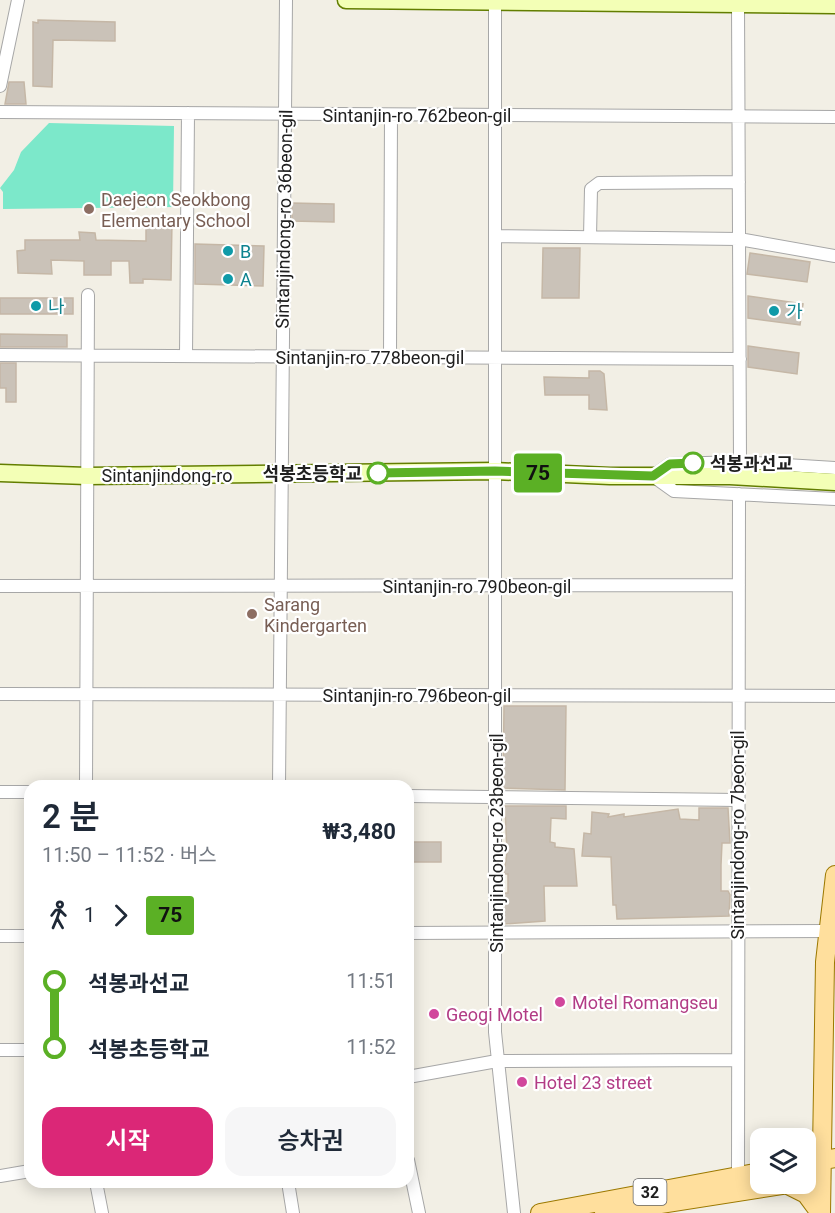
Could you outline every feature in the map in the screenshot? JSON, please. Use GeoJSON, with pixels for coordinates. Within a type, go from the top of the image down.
{"type":"FeatureCollection","features":[{"type":"Feature","properties":{"kind":"main road"},"geometry":{"type":"LineString","coordinates":[[346,0],[835,5]]}},
{"type":"Feature","properties":{"kind":"main road","name":"Sintanjindong-ro"},"geometry":{"type":"LineString","coordinates":[[0,473],[87,476],[495,471],[730,476],[835,482]]}},
{"type":"Feature","properties":{"kind":"main road"},"geometry":{"type":"LineString","coordinates":[[820,1213],[828,931],[835,875]]}},
{"type":"Feature","properties":{"kind":"main road","name":"32"},"geometry":{"type":"LineString","coordinates":[[540,1213],[750,1174]]}},
{"type":"Feature","properties":{"kind":"main road","name":"32"},"geometry":{"type":"LineString","coordinates":[[604,1213],[750,1190]]}},
{"type":"Feature","properties":{"kind":"main road"},"geometry":{"type":"LineString","coordinates":[[806,1194],[820,1213]]}},
{"type":"Feature","properties":{"kind":"street"},"geometry":{"type":"LineString","coordinates":[[0,86],[18,0]]}},
{"type":"Feature","properties":{"kind":"street","name":"Sintanjindong-ro 36beon-gil"},"geometry":{"type":"LineString","coordinates":[[279,780],[286,0]]}},
{"type":"Feature","properties":{"kind":"street","name":"Sintanjindong-ro 23beon-gil"},"geometry":{"type":"LineString","coordinates":[[495,1],[496,1061],[514,1213]]}},
{"type":"Feature","properties":{"kind":"street"},"geometry":{"type":"LineString","coordinates":[[738,4],[740,462]]}},
{"type":"Feature","properties":{"kind":"street","name":"Sintanjin-ro 762beon-gil"},"geometry":{"type":"LineString","coordinates":[[0,112],[835,117]]}},
{"type":"Feature","properties":{"kind":"street"},"geometry":{"type":"LineString","coordinates":[[186,356],[188,113]]}},
{"type":"Feature","properties":{"kind":"street"},"geometry":{"type":"LineString","coordinates":[[390,357],[391,114]]}},
{"type":"Feature","properties":{"kind":"street"},"geometry":{"type":"LineString","coordinates":[[590,237],[591,189],[599,183],[739,182]]}},
{"type":"Feature","properties":{"kind":"street"},"geometry":{"type":"LineString","coordinates":[[495,236],[739,239],[835,256]]}},
{"type":"Feature","properties":{"kind":"street"},"geometry":{"type":"LineString","coordinates":[[86,780],[88,295]]}},
{"type":"Feature","properties":{"kind":"street","name":"Sintanjin-ro 778beon-gil"},"geometry":{"type":"LineString","coordinates":[[0,355],[740,359]]}},
{"type":"Feature","properties":{"kind":"street"},"geometry":{"type":"LineString","coordinates":[[835,468],[740,462],[670,464],[653,476],[674,492],[835,499]]}},
{"type":"Feature","properties":{"kind":"street","name":"Sintanjindong-ro 7beon-gil"},"geometry":{"type":"LineString","coordinates":[[738,1176],[739,494]]}},
{"type":"Feature","properties":{"kind":"street","name":"Sintanjin-ro 790beon-gil"},"geometry":{"type":"LineString","coordinates":[[0,586],[739,585]]}},
{"type":"Feature","properties":{"kind":"street","name":"Sintanjin-ro 796beon-gil"},"geometry":{"type":"LineString","coordinates":[[0,694],[835,696]]}},
{"type":"Feature","properties":{"kind":"street"},"geometry":{"type":"LineString","coordinates":[[0,792],[24,792]]}},
{"type":"Feature","properties":{"kind":"street"},"geometry":{"type":"LineString","coordinates":[[414,796],[738,800]]}},
{"type":"Feature","properties":{"kind":"street"},"geometry":{"type":"LineString","coordinates":[[414,933],[828,931]]}},
{"type":"Feature","properties":{"kind":"street"},"geometry":{"type":"LineString","coordinates":[[0,936],[24,936]]}},
{"type":"Feature","properties":{"kind":"street"},"geometry":{"type":"LineString","coordinates":[[0,1050],[24,1050]]}},
{"type":"Feature","properties":{"kind":"street"},"geometry":{"type":"LineString","coordinates":[[414,1076],[496,1061],[737,1060]]}},
{"type":"Feature","properties":{"kind":"street"},"geometry":{"type":"LineString","coordinates":[[0,1176],[24,1172]]}},
{"type":"Feature","properties":{"kind":"street"},"geometry":{"type":"LineString","coordinates":[[97,1188],[102,1213]]}},
{"type":"Feature","properties":{"kind":"street"},"geometry":{"type":"LineString","coordinates":[[289,1188],[293,1213]]}},
{"type":"Feature","properties":{"kind":"street"},"geometry":{"type":"LineString","coordinates":[[414,1188],[419,1213]]}},
{"type":"Feature","properties":{"kind":"green space"},"geometry":{"type":"Polygon","coordinates":[[[49,123],[174,126],[173,207],[3,209],[3,192],[0,188],[14,170],[21,152],[49,123]]]}},
{"type":"Feature","properties":{"kind":"building"},"geometry":{"type":"Polygon","coordinates":[[[38,20],[115,22],[115,41],[53,40],[52,87],[33,86],[33,22],[38,23],[38,20]]]}},
{"type":"Feature","properties":{"kind":"building"},"geometry":{"type":"Polygon","coordinates":[[[9,82],[24,82],[26,104],[5,104],[9,82]]]}},
{"type":"Feature","properties":{"kind":"building"},"geometry":{"type":"Polygon","coordinates":[[[292,203],[334,204],[334,222],[292,221],[292,203]]]}},
{"type":"Feature","properties":{"kind":"building"},"geometry":{"type":"Polygon","coordinates":[[[146,220],[172,221],[171,280],[143,279],[143,283],[130,283],[129,261],[111,261],[111,275],[84,275],[84,261],[51,260],[52,274],[18,273],[17,251],[25,250],[25,240],[80,240],[79,232],[95,233],[96,240],[146,241],[146,220]]]}},
{"type":"Feature","properties":{"kind":"building"},"geometry":{"type":"Polygon","coordinates":[[[195,244],[264,246],[263,286],[195,284],[195,244]]]}},
{"type":"Feature","properties":{"kind":"building"},"geometry":{"type":"Polygon","coordinates":[[[543,248],[580,248],[579,298],[542,298],[543,248]]]}},
{"type":"Feature","properties":{"kind":"building"},"geometry":{"type":"Polygon","coordinates":[[[750,253],[810,262],[807,282],[747,274],[750,253]]]}},
{"type":"Feature","properties":{"kind":"building","name":"가"},"geometry":{"type":"Polygon","coordinates":[[[748,296],[803,304],[800,325],[748,318],[748,296]]]}},
{"type":"Feature","properties":{"kind":"building","name":"나"},"geometry":{"type":"Polygon","coordinates":[[[0,298],[73,298],[73,314],[0,314],[0,298]]]}},
{"type":"Feature","properties":{"kind":"building"},"geometry":{"type":"Polygon","coordinates":[[[0,334],[67,335],[67,347],[0,347],[0,334]]]}},
{"type":"Feature","properties":{"kind":"building"},"geometry":{"type":"Polygon","coordinates":[[[748,346],[799,353],[797,374],[748,367],[748,346]]]}},
{"type":"Feature","properties":{"kind":"building"},"geometry":{"type":"Polygon","coordinates":[[[0,363],[16,363],[16,402],[6,402],[6,388],[0,388],[0,363]]]}},
{"type":"Feature","properties":{"kind":"building"},"geometry":{"type":"Polygon","coordinates":[[[589,371],[600,371],[604,374],[607,410],[589,409],[589,395],[545,395],[544,377],[589,378],[589,371]]]}},
{"type":"Feature","properties":{"kind":"building"},"geometry":{"type":"Polygon","coordinates":[[[504,706],[566,706],[565,790],[503,788],[504,706]]]}},
{"type":"Feature","properties":{"kind":"building"},"geometry":{"type":"Polygon","coordinates":[[[505,806],[566,806],[566,819],[551,818],[550,842],[555,843],[555,847],[574,849],[577,886],[544,886],[545,921],[503,924],[503,893],[508,893],[508,874],[504,874],[507,853],[505,806]]]}},
{"type":"Feature","properties":{"kind":"building"},"geometry":{"type":"Polygon","coordinates":[[[699,808],[728,808],[730,843],[722,843],[721,891],[728,891],[730,895],[729,916],[617,919],[616,905],[613,905],[611,857],[582,856],[584,833],[591,834],[592,812],[609,814],[608,817],[624,814],[624,817],[678,809],[680,819],[699,820],[699,808]]]}},
{"type":"Feature","properties":{"kind":"building"},"geometry":{"type":"Polygon","coordinates":[[[414,842],[441,842],[441,862],[414,862],[414,842]]]}},
{"type":"Feature","properties":{"kind":"bus line","name":"75"},"geometry":{"type":"LineString","coordinates":[[378,473],[495,471],[653,476],[670,464],[693,463]]}},
{"type":"Feature","properties":{"kind":"place","name":"Daejeon Seokbong Elementary School"},"geometry":{"type":"Point","coordinates":[89,209]}},
{"type":"Feature","properties":{"kind":"place","name":"B"},"geometry":{"type":"Point","coordinates":[228,251]}},
{"type":"Feature","properties":{"kind":"place","name":"A"},"geometry":{"type":"Point","coordinates":[228,279]}},
{"type":"Feature","properties":{"kind":"place","name":"나"},"geometry":{"type":"Point","coordinates":[36,306]}},
{"type":"Feature","properties":{"kind":"place","name":"가"},"geometry":{"type":"Point","coordinates":[774,311]}},
{"type":"Feature","properties":{"kind":"place","name":"석봉과선교"},"geometry":{"type":"Point","coordinates":[693,463]}},
{"type":"Feature","properties":{"kind":"place","name":"석봉초등학교"},"geometry":{"type":"Point","coordinates":[378,473]}},
{"type":"Feature","properties":{"kind":"place","name":"Sarang Kindergarten"},"geometry":{"type":"Point","coordinates":[252,614]}},
{"type":"Feature","properties":{"kind":"place","name":"Motel Romangseu"},"geometry":{"type":"Point","coordinates":[560,1002]}},
{"type":"Feature","properties":{"kind":"place","name":"Geogi Motel"},"geometry":{"type":"Point","coordinates":[434,1014]}},
{"type":"Feature","properties":{"kind":"place","name":"Hotel 23 street"},"geometry":{"type":"Point","coordinates":[522,1082]}}]}
